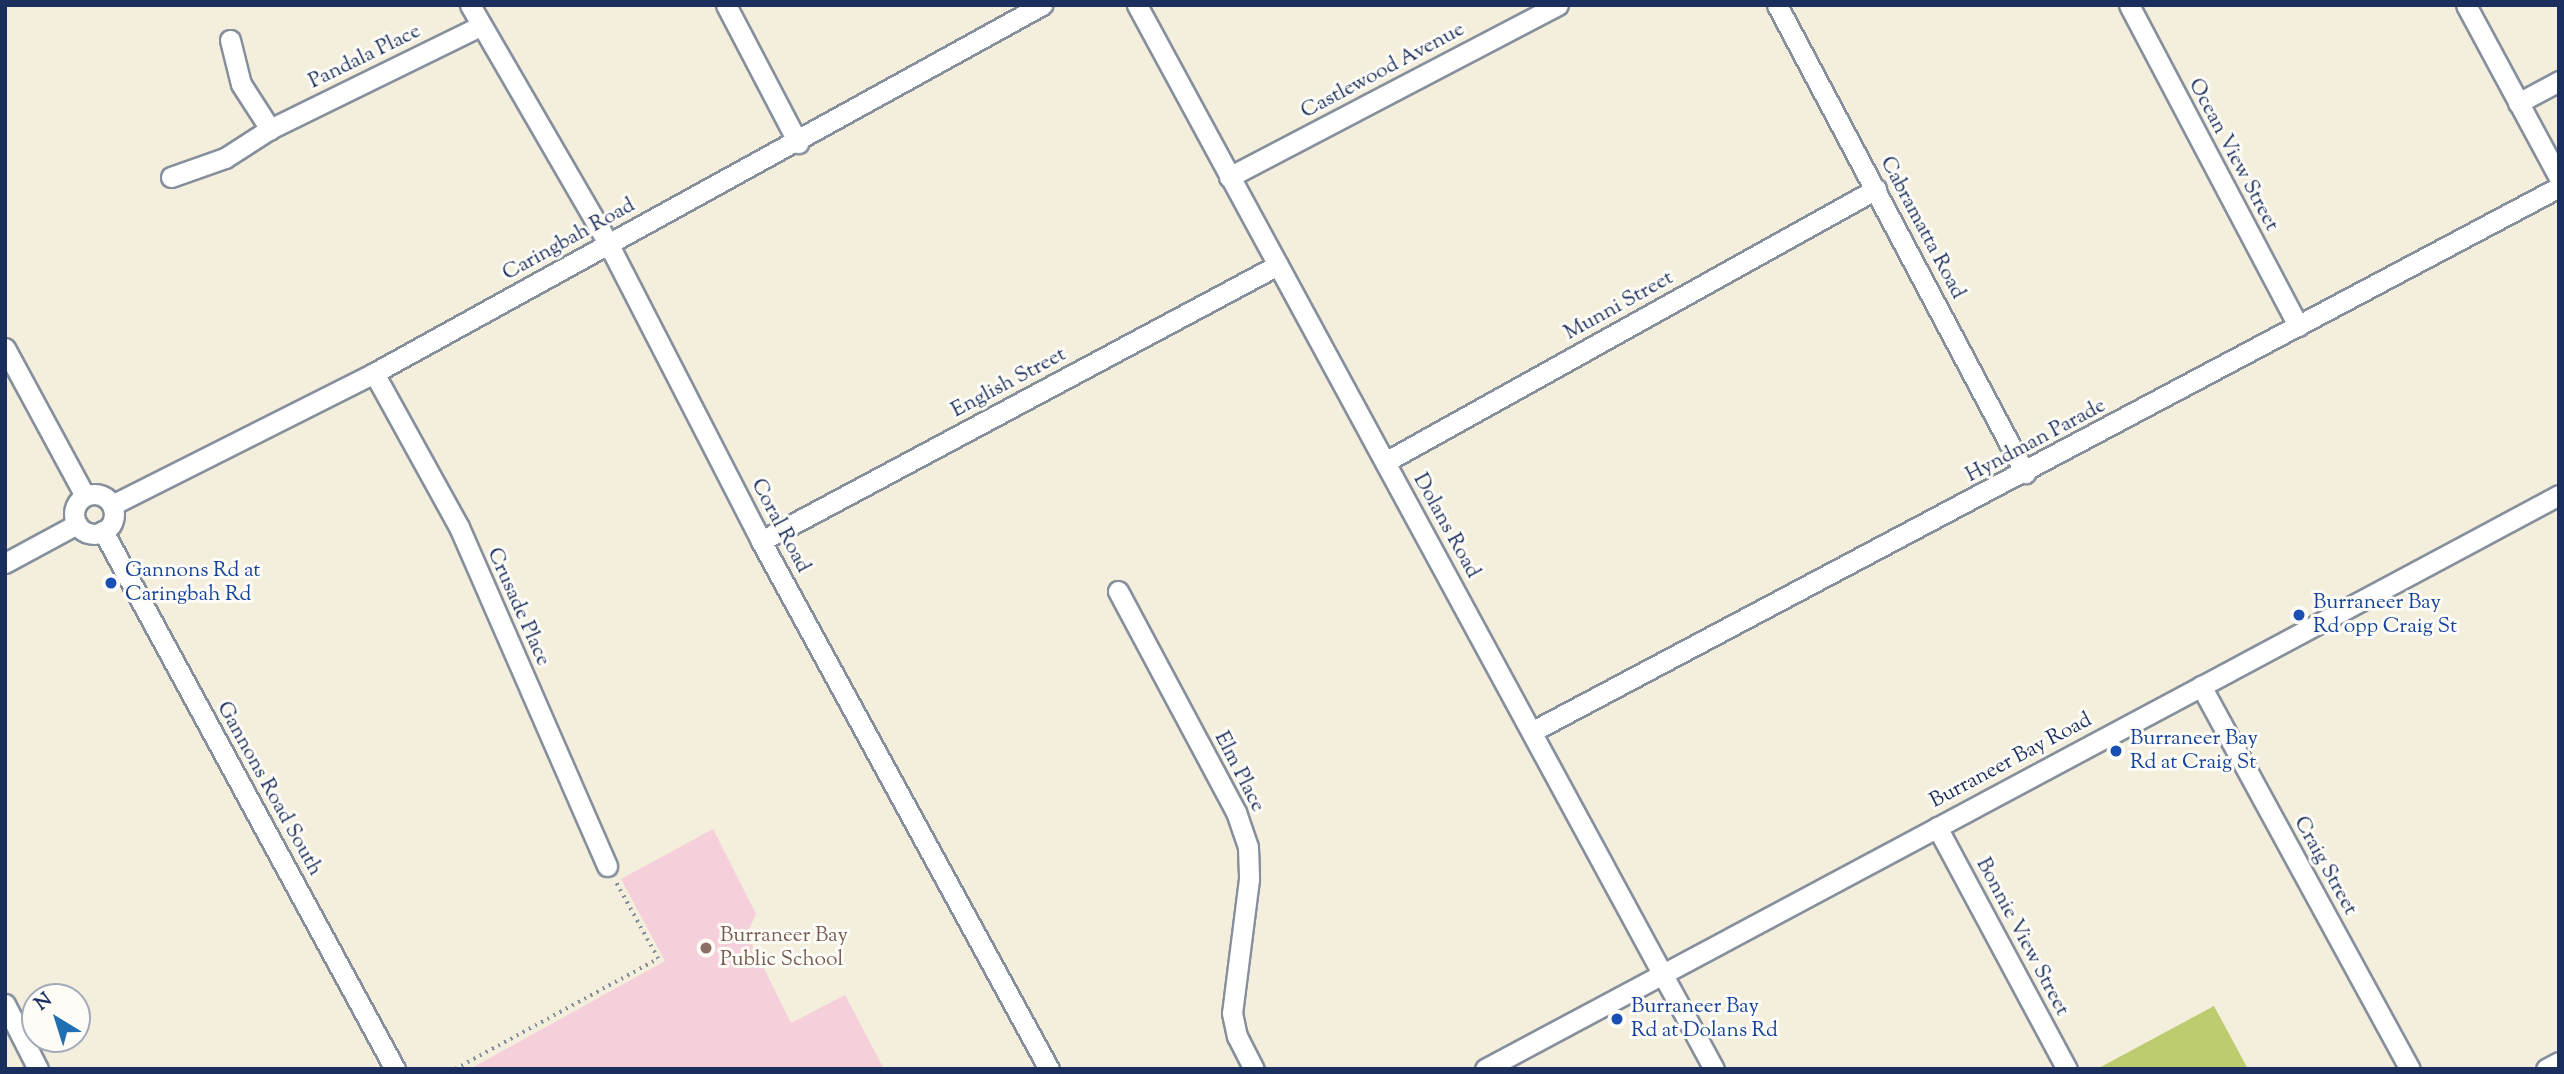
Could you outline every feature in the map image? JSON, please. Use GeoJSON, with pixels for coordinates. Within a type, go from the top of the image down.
{"type":"FeatureCollection","features":[{"type":"Feature","properties":{"kind":"street","name":"Coral Road"},"geometry":{"type":"LineString","coordinates":[[470,5],[608,243],[761,541],[1049,1069]]}},
{"type":"Feature","properties":{"kind":"street"},"geometry":{"type":"LineString","coordinates":[[726,5],[798,143]]}},
{"type":"Feature","properties":{"kind":"street","name":"Caringbah Road"},"geometry":{"type":"LineString","coordinates":[[112,505],[374,373],[608,243],[798,143],[1042,5]]}},
{"type":"Feature","properties":{"kind":"street","name":"Dolans Road"},"geometry":{"type":"LineString","coordinates":[[1137,5],[1714,1069]]}},
{"type":"Feature","properties":{"kind":"street","name":"Castlewood Avenue"},"geometry":{"type":"LineString","coordinates":[[1229,177],[1558,5]]}},
{"type":"Feature","properties":{"kind":"street","name":"Cabramatta Road"},"geometry":{"type":"LineString","coordinates":[[1777,5],[2025,473]]}},
{"type":"Feature","properties":{"kind":"street","name":"Ocean View Street"},"geometry":{"type":"LineString","coordinates":[[2129,5],[2298,326]]}},
{"type":"Feature","properties":{"kind":"street"},"geometry":{"type":"LineString","coordinates":[[2466,5],[2559,178]]}},
{"type":"Feature","properties":{"kind":"street","name":"Pandala Place"},"geometry":{"type":"LineString","coordinates":[[171,177],[225,158],[270,130],[480,26]]}},
{"type":"Feature","properties":{"kind":"street"},"geometry":{"type":"LineString","coordinates":[[230,40],[241,84],[270,130]]}},
{"type":"Feature","properties":{"kind":"street"},"geometry":{"type":"LineString","coordinates":[[2518,103],[2559,81]]}},
{"type":"Feature","properties":{"kind":"street","name":"Hyndman Parade"},"geometry":{"type":"LineString","coordinates":[[1533,731],[2025,473],[2559,187]]}},
{"type":"Feature","properties":{"kind":"street","name":"Munni Street"},"geometry":{"type":"LineString","coordinates":[[1385,462],[1876,189]]}},
{"type":"Feature","properties":{"kind":"street","name":"English Street"},"geometry":{"type":"LineString","coordinates":[[761,541],[1278,265]]}},
{"type":"Feature","properties":{"kind":"street"},"geometry":{"type":"LineString","coordinates":[[5,348],[85,496]]}},
{"type":"Feature","properties":{"kind":"street","name":"Crusade Place"},"geometry":{"type":"LineString","coordinates":[[374,373],[459,527],[607,866]]}},
{"type":"Feature","properties":{"kind":"street"},"geometry":{"type":"LineString","coordinates":[[98,494],[112,505],[112,523],[103,531],[86,532],[77,524],[74,512],[85,496],[98,494]]}},
{"type":"Feature","properties":{"kind":"street","name":"Burraneer Bay Road"},"geometry":{"type":"LineString","coordinates":[[1485,1069],[2559,495]]}},
{"type":"Feature","properties":{"kind":"street"},"geometry":{"type":"LineString","coordinates":[[5,563],[77,524]]}},
{"type":"Feature","properties":{"kind":"street","name":"Gannons Road South"},"geometry":{"type":"LineString","coordinates":[[103,531],[395,1069]]}},
{"type":"Feature","properties":{"kind":"street","name":"Elm Place"},"geometry":{"type":"LineString","coordinates":[[1118,591],[1236,811],[1248,847],[1249,879],[1232,1013],[1237,1036],[1254,1069]]}},
{"type":"Feature","properties":{"kind":"street","name":"Craig Street"},"geometry":{"type":"LineString","coordinates":[[2201,686],[2410,1069]]}},
{"type":"Feature","properties":{"kind":"street","name":"Bonnie View Street"},"geometry":{"type":"LineString","coordinates":[[1937,827],[2067,1069]]}},
{"type":"Feature","properties":{"kind":"street"},"geometry":{"type":"LineString","coordinates":[[5,1004],[38,1069]]}},
{"type":"Feature","properties":{"kind":"street"},"geometry":{"type":"LineString","coordinates":[[2546,1069],[2559,1062]]}},
{"type":"Feature","properties":{"kind":"path"},"geometry":{"type":"LineString","coordinates":[[455,1069],[658,959],[607,866]]}},
{"type":"Feature","properties":{"kind":"shaded area","name":"Burraneer Bay Public School"},"geometry":{"type":"Polygon","coordinates":[[[713,829],[756,914],[747,934],[791,1023],[845,995],[884,1069],[470,1069],[665,961],[621,879],[713,829]]]}},
{"type":"Feature","properties":{"kind":"green space"},"geometry":{"type":"Polygon","coordinates":[[[2214,1006],[2248,1069],[2097,1069],[2214,1006]]]}},
{"type":"Feature","properties":{"kind":"place","name":"Gannons Rd at Caringbah Rd"},"geometry":{"type":"Point","coordinates":[111,583]}},
{"type":"Feature","properties":{"kind":"place","name":"Burraneer Bay Rd opp Craig St"},"geometry":{"type":"Point","coordinates":[2299,615]}},
{"type":"Feature","properties":{"kind":"place","name":"Burraneer Bay Rd at Craig St"},"geometry":{"type":"Point","coordinates":[2116,751]}},
{"type":"Feature","properties":{"kind":"place","name":"Burraneer Bay Public School"},"geometry":{"type":"Point","coordinates":[706,948]}},
{"type":"Feature","properties":{"kind":"place","name":"Burraneer Bay Rd at Dolans Rd"},"geometry":{"type":"Point","coordinates":[1617,1019]}}]}
